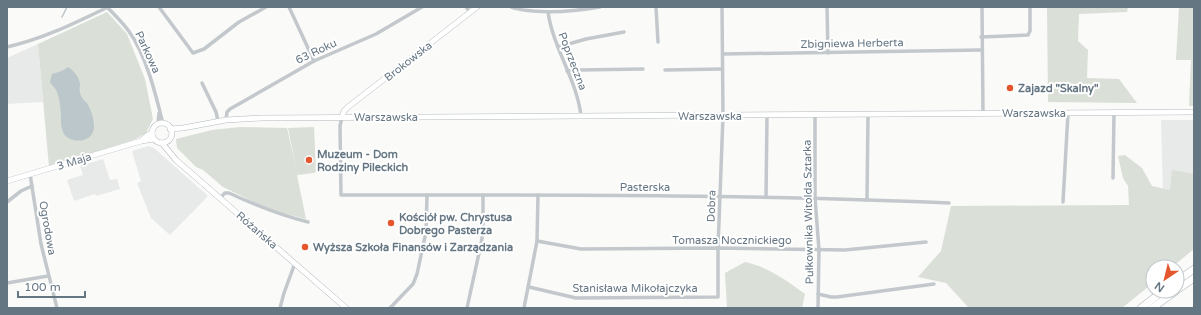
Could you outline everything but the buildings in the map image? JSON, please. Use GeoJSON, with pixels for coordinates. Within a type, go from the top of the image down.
{"type":"FeatureCollection","features":[{"type":"Feature","properties":{"kind":"highway"},"geometry":{"type":"LineString","coordinates":[[1185,275],[1194,269]]}},
{"type":"Feature","properties":{"kind":"highway"},"geometry":{"type":"LineString","coordinates":[[1185,284],[1194,278]]}},
{"type":"Feature","properties":{"kind":"highway"},"geometry":{"type":"LineString","coordinates":[[1141,308],[1153,299]]}},
{"type":"Feature","properties":{"kind":"highway"},"geometry":{"type":"LineString","coordinates":[[1152,308],[1165,299]]}},
{"type":"Feature","properties":{"kind":"street"},"geometry":{"type":"LineString","coordinates":[[7,47],[36,39],[68,27],[108,7]]}},
{"type":"Feature","properties":{"kind":"street","name":"Parkowa"},"geometry":{"type":"LineString","coordinates":[[108,7],[129,32],[139,50],[156,95],[160,124]]}},
{"type":"Feature","properties":{"kind":"street"},"geometry":{"type":"LineString","coordinates":[[159,7],[193,53],[204,49],[239,22],[266,7]]}},
{"type":"Feature","properties":{"kind":"street"},"geometry":{"type":"LineString","coordinates":[[289,7],[314,61]]}},
{"type":"Feature","properties":{"kind":"street","name":"63 Roku"},"geometry":{"type":"LineString","coordinates":[[226,120],[227,112],[230,109],[314,61],[376,34],[422,7]]}},
{"type":"Feature","properties":{"kind":"street"},"geometry":{"type":"LineString","coordinates":[[466,7],[470,12]]}},
{"type":"Feature","properties":{"kind":"street","name":"Brokowska"},"geometry":{"type":"LineString","coordinates":[[342,117],[348,107],[476,7]]}},
{"type":"Feature","properties":{"kind":"street"},"geometry":{"type":"LineString","coordinates":[[511,7],[516,9],[548,12],[566,12],[600,7]]}},
{"type":"Feature","properties":{"kind":"street"},"geometry":{"type":"LineString","coordinates":[[656,7],[658,42]]}},
{"type":"Feature","properties":{"kind":"street","name":"Dobra"},"geometry":{"type":"LineString","coordinates":[[718,297],[718,248],[723,116],[722,7]]}},
{"type":"Feature","properties":{"kind":"street"},"geometry":{"type":"LineString","coordinates":[[827,7],[828,53]]}},
{"type":"Feature","properties":{"kind":"street"},"geometry":{"type":"LineString","coordinates":[[982,7],[981,37],[983,114]]}},
{"type":"Feature","properties":{"kind":"street"},"geometry":{"type":"LineString","coordinates":[[981,37],[1028,35],[1030,31],[1030,7]]}},
{"type":"Feature","properties":{"kind":"street","name":"Poprzeczna"},"geometry":{"type":"LineString","coordinates":[[548,12],[549,22],[580,104],[581,116]]}},
{"type":"Feature","properties":{"kind":"street"},"geometry":{"type":"LineString","coordinates":[[558,47],[586,39],[624,32]]}},
{"type":"Feature","properties":{"kind":"street","name":"Zbigniewa Herberta"},"geometry":{"type":"LineString","coordinates":[[722,54],[982,50]]}},
{"type":"Feature","properties":{"kind":"street"},"geometry":{"type":"LineString","coordinates":[[567,71],[643,69]]}},
{"type":"Feature","properties":{"kind":"street"},"geometry":{"type":"LineString","coordinates":[[665,70],[722,69]]}},
{"type":"Feature","properties":{"kind":"street"},"geometry":{"type":"LineString","coordinates":[[202,83],[216,112],[218,121]]}},
{"type":"Feature","properties":{"kind":"street","name":"Warszawska"},"geometry":{"type":"LineString","coordinates":[[226,120],[342,117],[723,116],[1194,112]]}},
{"type":"Feature","properties":{"kind":"street"},"geometry":{"type":"LineString","coordinates":[[1063,202],[1068,113]]}},
{"type":"Feature","properties":{"kind":"street"},"geometry":{"type":"LineString","coordinates":[[1114,113],[1114,178]]}},
{"type":"Feature","properties":{"kind":"street"},"geometry":{"type":"LineString","coordinates":[[867,200],[868,114]]}},
{"type":"Feature","properties":{"kind":"street"},"geometry":{"type":"LineString","coordinates":[[766,197],[767,115]]}},
{"type":"Feature","properties":{"kind":"street","name":"Pułkownika Witolda Sztarka"},"geometry":{"type":"LineString","coordinates":[[816,115],[815,198],[819,250],[818,308]]}},
{"type":"Feature","properties":{"kind":"street","name":"Pasterska"},"geometry":{"type":"LineString","coordinates":[[342,117],[340,126],[341,195],[720,196],[949,203]]}},
{"type":"Feature","properties":{"kind":"street"},"geometry":{"type":"LineString","coordinates":[[171,131],[226,120]]}},
{"type":"Feature","properties":{"kind":"street"},"geometry":{"type":"LineString","coordinates":[[160,124],[166,125],[171,131],[170,138],[164,142],[154,139],[152,133],[154,128],[160,124]]}},
{"type":"Feature","properties":{"kind":"street","name":"3 Maja"},"geometry":{"type":"LineString","coordinates":[[141,141],[152,133]]}},
{"type":"Feature","properties":{"kind":"street","name":"3 Maja"},"geometry":{"type":"LineString","coordinates":[[7,181],[141,141],[154,139]]}},
{"type":"Feature","properties":{"kind":"street","name":"Różańska"},"geometry":{"type":"LineString","coordinates":[[164,142],[176,160],[346,308]]}},
{"type":"Feature","properties":{"kind":"street","name":"Ogrodowa"},"geometry":{"type":"LineString","coordinates":[[30,174],[39,235],[57,308]]}},
{"type":"Feature","properties":{"kind":"street"},"geometry":{"type":"LineString","coordinates":[[7,202],[21,191],[32,186]]}},
{"type":"Feature","properties":{"kind":"street"},"geometry":{"type":"LineString","coordinates":[[220,198],[225,193],[229,193],[264,209],[308,222]]}},
{"type":"Feature","properties":{"kind":"street"},"geometry":{"type":"LineString","coordinates":[[390,308],[413,284],[417,274],[426,232],[427,195]]}},
{"type":"Feature","properties":{"kind":"street"},"geometry":{"type":"LineString","coordinates":[[467,308],[483,232],[483,195]]}},
{"type":"Feature","properties":{"kind":"street"},"geometry":{"type":"LineString","coordinates":[[524,308],[538,241],[538,195]]}},
{"type":"Feature","properties":{"kind":"street","name":"Tomasza Nocznickiego"},"geometry":{"type":"LineString","coordinates":[[538,241],[581,249],[718,248],[819,250],[845,250],[926,242]]}},
{"type":"Feature","properties":{"kind":"street"},"geometry":{"type":"LineString","coordinates":[[280,308],[295,263]]}},
{"type":"Feature","properties":{"kind":"street"},"geometry":{"type":"LineString","coordinates":[[7,283],[48,276]]}},
{"type":"Feature","properties":{"kind":"street"},"geometry":{"type":"LineString","coordinates":[[818,294],[837,297],[934,284]]}},
{"type":"Feature","properties":{"kind":"street","name":"Stanisława Mikołajczyka"},"geometry":{"type":"LineString","coordinates":[[529,287],[576,298],[718,297]]}},
{"type":"Feature","properties":{"kind":"shaded area"},"geometry":{"type":"Polygon","coordinates":[[[1047,7],[1128,7],[1127,12],[1079,14],[1078,41],[1088,50],[1087,78],[1119,79],[1137,103],[1048,102],[1047,7]]]}},
{"type":"Feature","properties":{"kind":"shaded area"},"geometry":{"type":"Polygon","coordinates":[[[1179,7],[1194,7],[1194,106],[1189,106],[1191,60],[1176,60],[1179,7]]]}},
{"type":"Feature","properties":{"kind":"shaded area"},"geometry":{"type":"Polygon","coordinates":[[[107,12],[127,34],[145,79],[153,119],[146,133],[136,139],[49,167],[38,44],[107,12]]]}},
{"type":"Feature","properties":{"kind":"shaded area"},"geometry":{"type":"Polygon","coordinates":[[[38,44],[43,102],[7,104],[7,58],[38,44]]]}},
{"type":"Feature","properties":{"kind":"shaded area"},"geometry":{"type":"Polygon","coordinates":[[[68,67],[79,79],[80,94],[87,103],[92,114],[94,127],[93,132],[87,139],[77,141],[72,140],[64,134],[62,130],[60,102],[56,89],[50,82],[52,74],[62,71],[68,67]]]}},
{"type":"Feature","properties":{"kind":"shaded area"},"geometry":{"type":"Polygon","coordinates":[[[1161,120],[1194,120],[1194,199],[1163,198],[1161,120]]]}},
{"type":"Feature","properties":{"kind":"shaded area"},"geometry":{"type":"Polygon","coordinates":[[[240,127],[287,128],[297,172],[288,128],[314,127],[316,172],[297,175],[306,219],[260,205],[223,187],[203,170],[196,167],[177,148],[176,139],[212,130],[240,127]]]}},
{"type":"Feature","properties":{"kind":"shaded area"},"geometry":{"type":"Polygon","coordinates":[[[149,146],[154,148],[208,196],[170,235],[151,218],[137,183],[141,181],[132,151],[149,146]]]}},
{"type":"Feature","properties":{"kind":"shaded area"},"geometry":{"type":"Polygon","coordinates":[[[1125,155],[1142,168],[1152,186],[1170,190],[1172,170],[1194,174],[1194,249],[1182,259],[1145,259],[1145,289],[1122,308],[969,308],[946,283],[918,277],[941,251],[951,206],[1129,205],[1128,186],[1123,178],[1118,156],[1125,155]]]}},
{"type":"Feature","properties":{"kind":"shaded area"},"geometry":{"type":"Polygon","coordinates":[[[103,159],[110,180],[117,179],[120,189],[96,196],[95,194],[74,201],[67,180],[83,175],[80,166],[103,159]]]}},
{"type":"Feature","properties":{"kind":"shaded area"},"geometry":{"type":"Polygon","coordinates":[[[745,262],[761,267],[784,279],[805,294],[802,308],[727,308],[725,273],[745,262]]]}},
{"type":"Feature","properties":{"kind":"waterway"},"geometry":{"type":"LineString","coordinates":[[62,17],[67,7]]}},
{"type":"Feature","properties":{"kind":"place","name":"Zajazd \"Skalny\""},"geometry":{"type":"Point","coordinates":[1010,88]}},
{"type":"Feature","properties":{"kind":"place","name":"Muzeum - Dom Rodziny Pileckich"},"geometry":{"type":"Point","coordinates":[309,160]}},
{"type":"Feature","properties":{"kind":"place","name":"Kościół pw. Chrystusa Dobrego Pasterza"},"geometry":{"type":"Point","coordinates":[391,223]}},
{"type":"Feature","properties":{"kind":"place","name":"Wyższa Szkoła Finansów i Zarządzania"},"geometry":{"type":"Point","coordinates":[305,247]}}]}
